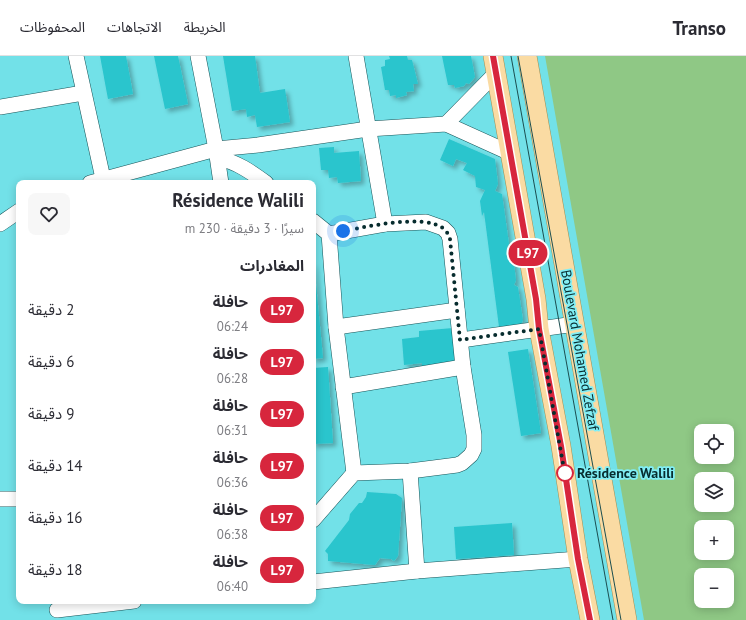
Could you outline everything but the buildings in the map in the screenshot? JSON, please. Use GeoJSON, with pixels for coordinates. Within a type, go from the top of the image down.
{"type":"FeatureCollection","features":[{"type":"Feature","properties":{"kind":"main road","name":"Boulevard Mohamed Zefzaf"},"geometry":{"type":"LineString","coordinates":[[527,56],[627,620]]}},
{"type":"Feature","properties":{"kind":"main road"},"geometry":{"type":"LineString","coordinates":[[495,64],[536,299],[539,329],[561,446],[578,559],[590,620]]}},
{"type":"Feature","properties":{"kind":"street"},"geometry":{"type":"LineString","coordinates":[[76,56],[99,180]]}},
{"type":"Feature","properties":{"kind":"street"},"geometry":{"type":"LineString","coordinates":[[198,56],[221,180]]}},
{"type":"Feature","properties":{"kind":"street"},"geometry":{"type":"LineString","coordinates":[[356,56],[385,224]]}},
{"type":"Feature","properties":{"kind":"street"},"geometry":{"type":"LineString","coordinates":[[446,124],[495,64]]}},
{"type":"Feature","properties":{"kind":"street"},"geometry":{"type":"LineString","coordinates":[[0,107],[83,93]]}},
{"type":"Feature","properties":{"kind":"street"},"geometry":{"type":"LineString","coordinates":[[107,180],[258,145],[368,129],[446,124],[510,153]]}},
{"type":"Feature","properties":{"kind":"street"},"geometry":{"type":"LineString","coordinates":[[217,154],[244,168],[262,180]]}},
{"type":"Feature","properties":{"kind":"street"},"geometry":{"type":"LineString","coordinates":[[1,223],[16,214]]}},
{"type":"Feature","properties":{"kind":"street"},"geometry":{"type":"LineString","coordinates":[[329,234],[385,224],[426,222],[443,228],[448,233],[450,239],[463,367],[474,435],[474,449],[471,455],[462,463],[457,465],[410,471],[354,472]]}},
{"type":"Feature","properties":{"kind":"street"},"geometry":{"type":"LineString","coordinates":[[316,223],[329,234],[336,327],[354,472],[316,516]]}},
{"type":"Feature","properties":{"kind":"street"},"geometry":{"type":"LineString","coordinates":[[336,327],[457,310]]}},
{"type":"Feature","properties":{"kind":"street"},"geometry":{"type":"LineString","coordinates":[[460,340],[575,324]]}},
{"type":"Feature","properties":{"kind":"street"},"geometry":{"type":"LineString","coordinates":[[343,387],[463,367]]}},
{"type":"Feature","properties":{"kind":"street"},"geometry":{"type":"LineString","coordinates":[[410,471],[417,571]]}},
{"type":"Feature","properties":{"kind":"street"},"geometry":{"type":"LineString","coordinates":[[0,499],[16,499]]}},
{"type":"Feature","properties":{"kind":"street"},"geometry":{"type":"LineString","coordinates":[[316,582],[417,571],[578,559]]}},
{"type":"Feature","properties":{"kind":"street"},"geometry":{"type":"LineString","coordinates":[[58,610],[109,604]]}},
{"type":"Feature","properties":{"kind":"green space"},"geometry":{"type":"Polygon","coordinates":[[[545,56],[746,56],[746,620],[644,620],[545,56]]]}},
{"type":"Feature","properties":{"kind":"tram line"},"geometry":{"type":"LineString","coordinates":[[511,56],[613,620]]}},
{"type":"Feature","properties":{"kind":"tram line"},"geometry":{"type":"LineString","coordinates":[[518,56],[621,620]]}},
{"type":"Feature","properties":{"kind":"bus line","name":"L97"},"geometry":{"type":"LineString","coordinates":[[493,56],[536,299],[539,329],[561,446],[578,559],[590,620]]}},
{"type":"Feature","properties":{"kind":"place","name":"Résidence Walili"},"geometry":{"type":"Point","coordinates":[565,473]}},
{"type":"Feature","properties":{"kind":"route"},"geometry":{"type":"LineString","coordinates":[[343,231],[385,224],[426,222],[435,224],[443,228],[448,233],[450,239],[460,340],[539,329],[565,475],[565,473]]}}]}
